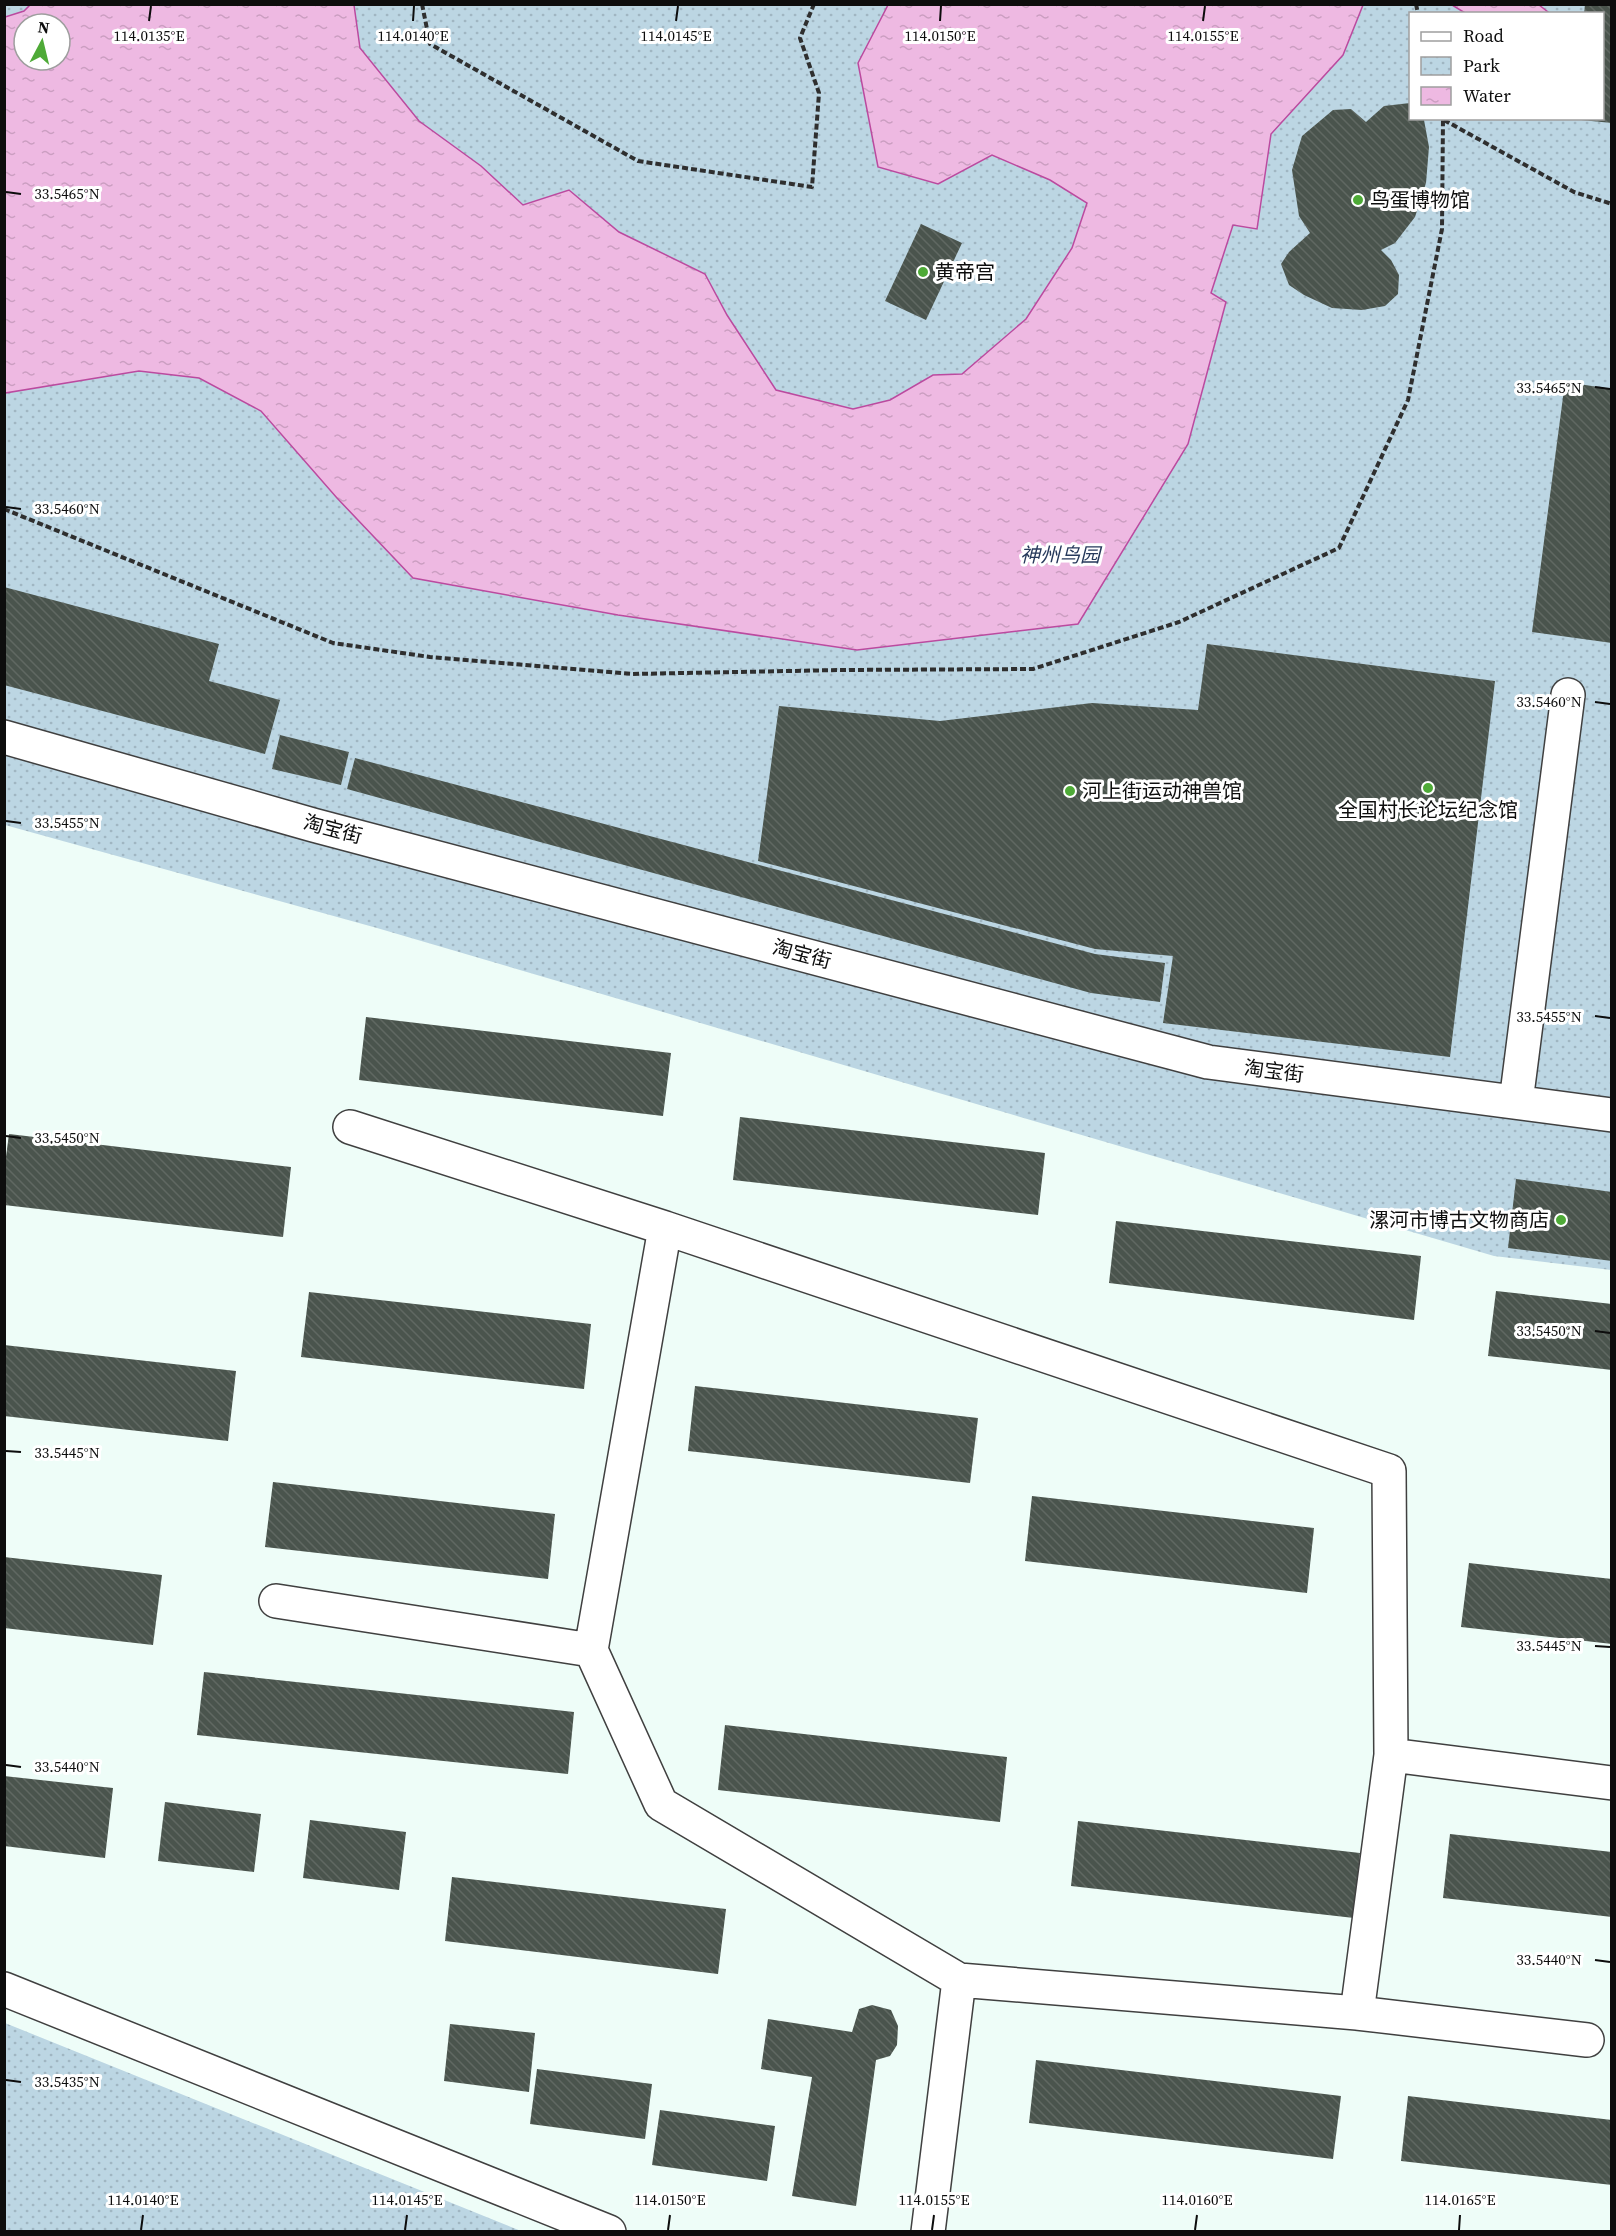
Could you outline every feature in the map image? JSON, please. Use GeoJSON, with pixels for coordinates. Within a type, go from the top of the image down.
{"type":"FeatureCollection","features":[{"type":"Feature","properties":{"kind":"street"},"geometry":{"type":"LineString","coordinates":[[1516,1102],[1568,695]]}},
{"type":"Feature","properties":{"kind":"street","name":"淘宝街"},"geometry":{"type":"LineString","coordinates":[[4,737],[314,825],[1208,1062],[1611,1115]]}},
{"type":"Feature","properties":{"kind":"street"},"geometry":{"type":"LineString","coordinates":[[350,1127],[665,1228],[1389,1471],[1391,1755],[1357,2013]]}},
{"type":"Feature","properties":{"kind":"street"},"geometry":{"type":"LineString","coordinates":[[665,1228],[591,1650],[661,1804],[959,1980],[1357,2013],[1587,2040]]}},
{"type":"Feature","properties":{"kind":"street"},"geometry":{"type":"LineString","coordinates":[[276,1601],[591,1650]]}},
{"type":"Feature","properties":{"kind":"street"},"geometry":{"type":"LineString","coordinates":[[1391,1755],[1611,1783]]}},
{"type":"Feature","properties":{"kind":"street"},"geometry":{"type":"LineString","coordinates":[[928,2232],[959,1980]]}},
{"type":"Feature","properties":{"kind":"street"},"geometry":{"type":"LineString","coordinates":[[4,1989],[609,2232]]}},
{"type":"Feature","properties":{"kind":"path"},"geometry":{"type":"LineString","coordinates":[[422,4],[430,44],[638,161],[812,187],[819,93],[800,38],[814,4]]}},
{"type":"Feature","properties":{"kind":"path"},"geometry":{"type":"LineString","coordinates":[[4,509],[333,643],[430,657],[632,674],[1033,669],[1179,622],[1340,548],[1408,400],[1442,229],[1444,120]]}},
{"type":"Feature","properties":{"kind":"path"},"geometry":{"type":"LineString","coordinates":[[1446,120],[1574,192],[1611,204]]}},
{"type":"Feature","properties":{"kind":"green space","name":"神州鸟园"},"geometry":{"type":"Polygon","coordinates":[[[4,5],[1611,5],[1611,1270],[1494,1256],[377,928],[5,825],[4,5]]]}},
{"type":"Feature","properties":{"kind":"green space"},"geometry":{"type":"Polygon","coordinates":[[[5,2023],[521,2231],[5,2231],[5,2023]]]}},
{"type":"Feature","properties":{"kind":"water"},"geometry":{"type":"Polygon","coordinates":[[[30,5],[354,5],[360,48],[419,121],[481,166],[523,205],[569,190],[619,232],[705,274],[727,315],[776,390],[853,409],[890,400],[933,375],[962,374],[1026,319],[1072,248],[1087,203],[1050,180],[992,155],[938,184],[878,167],[858,63],[888,5],[1363,5],[1343,55],[1271,134],[1257,229],[1233,225],[1211,293],[1226,302],[1188,444],[1078,624],[857,650],[618,615],[413,578],[337,498],[261,411],[199,378],[139,371],[5,393],[5,17],[12,15],[12,72],[72,72],[72,12],[21,12],[30,5]]]}},
{"type":"Feature","properties":{"kind":"water"},"geometry":{"type":"Polygon","coordinates":[[[1452,5],[1539,5],[1548,12],[1463,12],[1452,5]]]}},
{"type":"Feature","properties":{"kind":"building"},"geometry":{"type":"Polygon","coordinates":[[[1585,4],[1612,5],[1612,123],[1581,120],[1604,120],[1604,12],[1584,12],[1585,4]]]}},
{"type":"Feature","properties":{"kind":"building","name":"鸟蛋博物馆"},"geometry":{"type":"Polygon","coordinates":[[[1409,103],[1409,120],[1424,120],[1429,147],[1426,183],[1415,217],[1395,243],[1381,250],[1391,260],[1399,275],[1398,294],[1385,306],[1362,310],[1332,308],[1289,285],[1281,264],[1289,252],[1310,233],[1299,216],[1292,170],[1302,136],[1333,110],[1351,109],[1366,122],[1384,106],[1409,103]]]}},
{"type":"Feature","properties":{"kind":"building","name":"黄帝宫"},"geometry":{"type":"Polygon","coordinates":[[[921,224],[962,243],[926,320],[885,301],[921,224]]]}},
{"type":"Feature","properties":{"kind":"building"},"geometry":{"type":"Polygon","coordinates":[[[1565,382],[1612,389],[1612,643],[1532,632],[1565,382]]]}},
{"type":"Feature","properties":{"kind":"building"},"geometry":{"type":"Polygon","coordinates":[[[4,587],[219,644],[209,681],[280,700],[265,754],[4,685],[4,587]]]}},
{"type":"Feature","properties":{"kind":"building","name":"河上街运动神兽馆"},"geometry":{"type":"Polygon","coordinates":[[[1207,644],[1495,681],[1450,1057],[1163,1023],[1173,956],[1095,949],[758,861],[779,706],[940,721],[1092,703],[1198,710],[1207,644]]]}},
{"type":"Feature","properties":{"kind":"building"},"geometry":{"type":"Polygon","coordinates":[[[280,735],[349,752],[341,785],[272,769],[280,735]]]}},
{"type":"Feature","properties":{"kind":"building"},"geometry":{"type":"Polygon","coordinates":[[[355,758],[1095,954],[1165,963],[1160,1002],[1091,993],[347,789],[355,758]]]}},
{"type":"Feature","properties":{"kind":"building"},"geometry":{"type":"Polygon","coordinates":[[[366,1017],[671,1053],[663,1116],[359,1080],[366,1017]]]}},
{"type":"Feature","properties":{"kind":"building"},"geometry":{"type":"Polygon","coordinates":[[[740,1117],[1045,1153],[1038,1215],[733,1180],[740,1117]]]}},
{"type":"Feature","properties":{"kind":"building"},"geometry":{"type":"Polygon","coordinates":[[[9,1134],[291,1167],[283,1237],[4,1205],[4,1172],[9,1134]]]}},
{"type":"Feature","properties":{"kind":"building","name":"漯河市博古文物商店"},"geometry":{"type":"Polygon","coordinates":[[[1516,1179],[1612,1192],[1612,1261],[1508,1248],[1516,1179]]]}},
{"type":"Feature","properties":{"kind":"building"},"geometry":{"type":"Polygon","coordinates":[[[1116,1221],[1421,1256],[1414,1320],[1109,1283],[1116,1221]]]}},
{"type":"Feature","properties":{"kind":"building"},"geometry":{"type":"Polygon","coordinates":[[[1496,1291],[1612,1304],[1612,1370],[1488,1356],[1496,1291]]]}},
{"type":"Feature","properties":{"kind":"building"},"geometry":{"type":"Polygon","coordinates":[[[309,1292],[591,1324],[584,1389],[301,1357],[309,1292]]]}},
{"type":"Feature","properties":{"kind":"building"},"geometry":{"type":"Polygon","coordinates":[[[4,1345],[236,1371],[228,1441],[4,1416],[4,1345]]]}},
{"type":"Feature","properties":{"kind":"building"},"geometry":{"type":"Polygon","coordinates":[[[695,1386],[978,1418],[970,1483],[688,1451],[695,1386]]]}},
{"type":"Feature","properties":{"kind":"building"},"geometry":{"type":"Polygon","coordinates":[[[273,1482],[555,1514],[548,1579],[265,1547],[273,1482]]]}},
{"type":"Feature","properties":{"kind":"building"},"geometry":{"type":"Polygon","coordinates":[[[1032,1496],[1314,1528],[1307,1593],[1025,1561],[1032,1496]]]}},
{"type":"Feature","properties":{"kind":"building"},"geometry":{"type":"Polygon","coordinates":[[[4,1557],[162,1575],[153,1645],[4,1628],[4,1557]]]}},
{"type":"Feature","properties":{"kind":"building"},"geometry":{"type":"Polygon","coordinates":[[[1469,1563],[1612,1579],[1612,1644],[1461,1627],[1469,1563]]]}},
{"type":"Feature","properties":{"kind":"building"},"geometry":{"type":"Polygon","coordinates":[[[204,1672],[574,1712],[568,1774],[197,1735],[204,1672]]]}},
{"type":"Feature","properties":{"kind":"building"},"geometry":{"type":"Polygon","coordinates":[[[725,1725],[1007,1757],[1000,1822],[718,1790],[725,1725]]]}},
{"type":"Feature","properties":{"kind":"building"},"geometry":{"type":"Polygon","coordinates":[[[4,1776],[113,1788],[105,1858],[4,1846],[4,1776]]]}},
{"type":"Feature","properties":{"kind":"building"},"geometry":{"type":"Polygon","coordinates":[[[165,1802],[261,1814],[254,1872],[158,1861],[165,1802]]]}},
{"type":"Feature","properties":{"kind":"building"},"geometry":{"type":"Polygon","coordinates":[[[310,1820],[406,1832],[399,1890],[303,1878],[310,1820]]]}},
{"type":"Feature","properties":{"kind":"building"},"geometry":{"type":"Polygon","coordinates":[[[1078,1821],[1360,1853],[1354,1918],[1071,1886],[1078,1821]]]}},
{"type":"Feature","properties":{"kind":"building"},"geometry":{"type":"Polygon","coordinates":[[[1450,1834],[1612,1852],[1612,1917],[1443,1898],[1450,1834]]]}},
{"type":"Feature","properties":{"kind":"building"},"geometry":{"type":"Polygon","coordinates":[[[452,1877],[726,1909],[718,1974],[445,1941],[452,1877]]]}},
{"type":"Feature","properties":{"kind":"building"},"geometry":{"type":"Polygon","coordinates":[[[872,2005],[891,2010],[898,2026],[897,2045],[890,2056],[876,2060],[856,2206],[792,2196],[812,2077],[761,2069],[768,2019],[852,2032],[859,2009],[872,2005]]]}},
{"type":"Feature","properties":{"kind":"building"},"geometry":{"type":"Polygon","coordinates":[[[450,2024],[535,2033],[529,2092],[444,2081],[450,2024]]]}},
{"type":"Feature","properties":{"kind":"building"},"geometry":{"type":"Polygon","coordinates":[[[1036,2060],[1341,2096],[1333,2159],[1029,2123],[1036,2060]]]}},
{"type":"Feature","properties":{"kind":"building"},"geometry":{"type":"Polygon","coordinates":[[[537,2069],[652,2084],[645,2139],[530,2124],[537,2069]]]}},
{"type":"Feature","properties":{"kind":"building"},"geometry":{"type":"Polygon","coordinates":[[[1408,2096],[1612,2120],[1612,2185],[1401,2161],[1408,2096]]]}},
{"type":"Feature","properties":{"kind":"building"},"geometry":{"type":"Polygon","coordinates":[[[660,2110],[775,2126],[767,2181],[652,2165],[660,2110]]]}},
{"type":"Feature","properties":{"kind":"place","name":"鸟蛋博物馆"},"geometry":{"type":"Point","coordinates":[1358,200]}},
{"type":"Feature","properties":{"kind":"place","name":"黄帝宫"},"geometry":{"type":"Point","coordinates":[923,272]}},
{"type":"Feature","properties":{"kind":"place","name":"全国村长论坛纪念馆"},"geometry":{"type":"Point","coordinates":[1428,788]}},
{"type":"Feature","properties":{"kind":"place","name":"河上街运动神兽馆"},"geometry":{"type":"Point","coordinates":[1070,791]}},
{"type":"Feature","properties":{"kind":"place","name":"漯河市博古文物商店"},"geometry":{"type":"Point","coordinates":[1561,1220]}}]}
